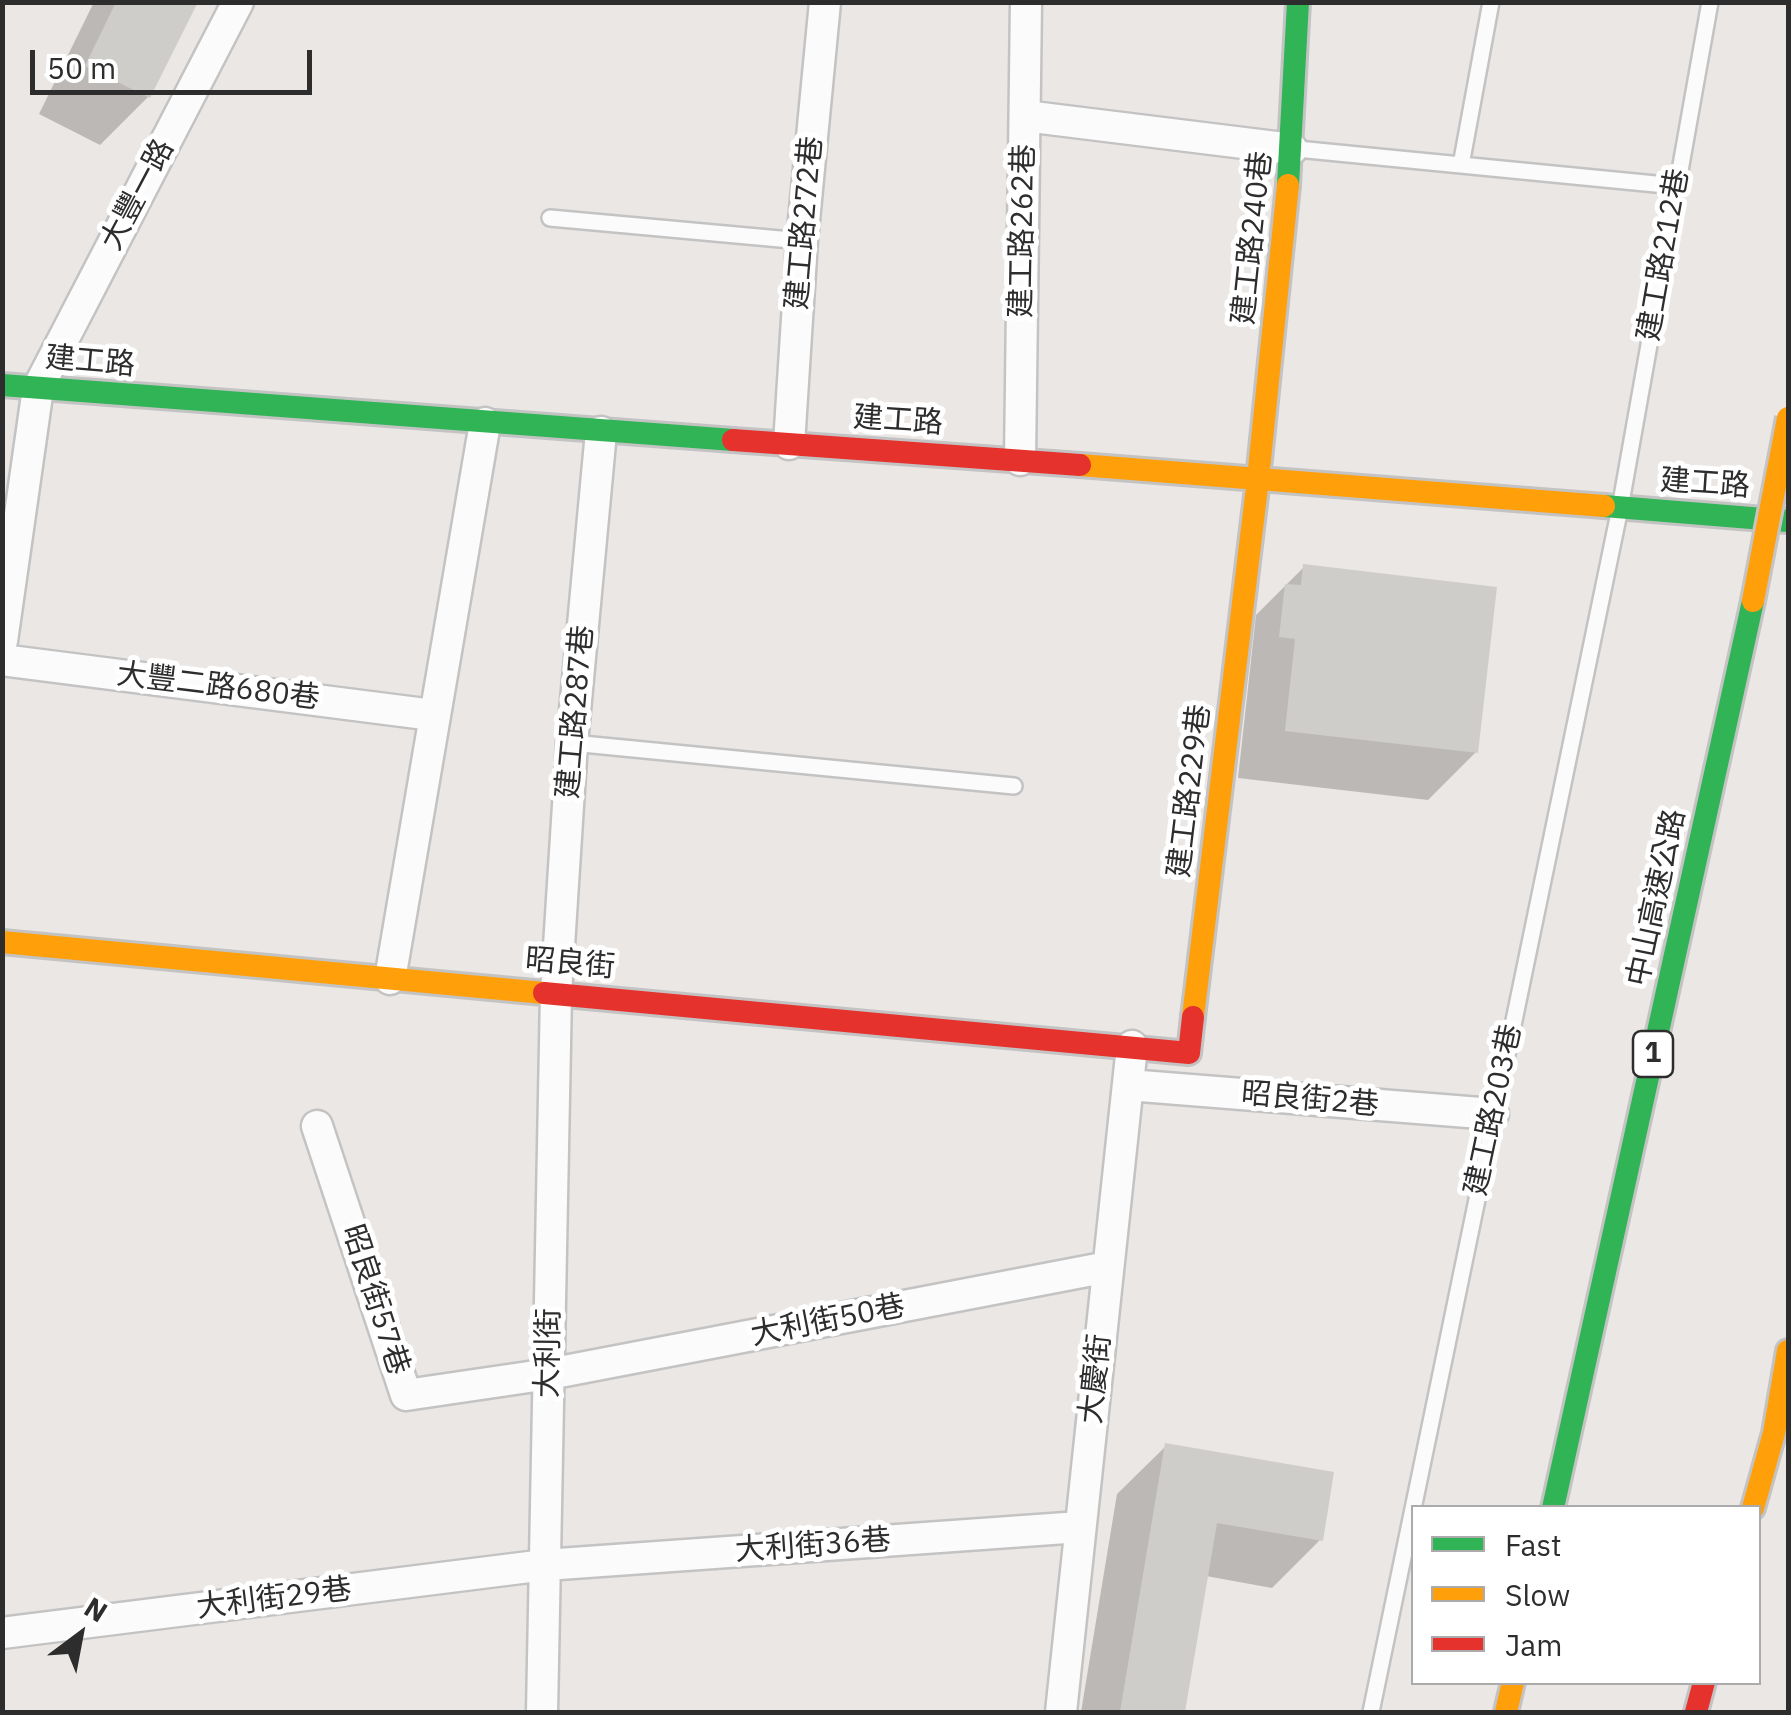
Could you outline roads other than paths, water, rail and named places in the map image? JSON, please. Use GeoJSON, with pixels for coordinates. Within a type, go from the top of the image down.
{"type":"FeatureCollection","features":[{"type":"Feature","properties":{"kind":"main road","name":"建工路240巷"},"geometry":{"type":"LineString","coordinates":[[1258,479],[1292,149],[1298,2]]}},
{"type":"Feature","properties":{"kind":"main road","name":"建工路"},"geometry":{"type":"LineString","coordinates":[[2,385],[1788,521]]}},
{"type":"Feature","properties":{"kind":"main road","name":"中山高速公路"},"geometry":{"type":"LineString","coordinates":[[1554,1505],[1753,601],[1788,418]]}},
{"type":"Feature","properties":{"kind":"main road","name":"建工路229巷"},"geometry":{"type":"LineString","coordinates":[[1132,1046],[1189,1053],[1258,479]]}},
{"type":"Feature","properties":{"kind":"main road","name":"昭良街"},"geometry":{"type":"LineString","coordinates":[[2,942],[1132,1046]]}},
{"type":"Feature","properties":{"kind":"main road"},"geometry":{"type":"LineString","coordinates":[[1754,1505],[1774,1433],[1788,1350]]}},
{"type":"Feature","properties":{"kind":"main road"},"geometry":{"type":"LineString","coordinates":[[1506,1712],[1512,1685]]}},
{"type":"Feature","properties":{"kind":"main road"},"geometry":{"type":"LineString","coordinates":[[1696,1712],[1703,1685]]}},
{"type":"Feature","properties":{"kind":"street","name":"大豐一路"},"geometry":{"type":"LineString","coordinates":[[2,641],[38,388],[238,2]]}},
{"type":"Feature","properties":{"kind":"street","name":"建工路272巷"},"geometry":{"type":"LineString","coordinates":[[789,444],[802,241],[824,2]]}},
{"type":"Feature","properties":{"kind":"street","name":"建工路262巷"},"geometry":{"type":"LineString","coordinates":[[1020,460],[1026,2]]}},
{"type":"Feature","properties":{"kind":"street"},"geometry":{"type":"LineString","coordinates":[[1025,116],[1292,149]]}},
{"type":"Feature","properties":{"kind":"street"},"geometry":{"type":"LineString","coordinates":[[390,979],[486,424]]}},
{"type":"Feature","properties":{"kind":"street","name":"建工路287巷"},"geometry":{"type":"LineString","coordinates":[[556,993],[572,743],[601,432]]}},
{"type":"Feature","properties":{"kind":"street","name":"大豐二路680巷"},"geometry":{"type":"LineString","coordinates":[[2,660],[434,714]]}},
{"type":"Feature","properties":{"kind":"street","name":"大利街"},"geometry":{"type":"LineString","coordinates":[[542,1712],[556,993]]}},
{"type":"Feature","properties":{"kind":"street","name":"大慶街"},"geometry":{"type":"LineString","coordinates":[[1061,1712],[1132,1046]]}},
{"type":"Feature","properties":{"kind":"street","name":"昭良街2巷"},"geometry":{"type":"LineString","coordinates":[[1128,1085],[1493,1114]]}},
{"type":"Feature","properties":{"kind":"street","name":"昭良街57巷"},"geometry":{"type":"LineString","coordinates":[[317,1126],[406,1394],[549,1374]]}},
{"type":"Feature","properties":{"kind":"street","name":"大利街50巷"},"geometry":{"type":"LineString","coordinates":[[549,1374],[1108,1267]]}},
{"type":"Feature","properties":{"kind":"street","name":"大利街36巷"},"geometry":{"type":"LineString","coordinates":[[545,1565],[1080,1527]]}},
{"type":"Feature","properties":{"kind":"street","name":"大利街29巷"},"geometry":{"type":"LineString","coordinates":[[2,1632],[545,1565]]}},
{"type":"Feature","properties":{"kind":"lane"},"geometry":{"type":"LineString","coordinates":[[1461,165],[1490,2]]}},
{"type":"Feature","properties":{"kind":"lane","name":"建工路212巷"},"geometry":{"type":"LineString","coordinates":[[1620,508],[1710,2]]}},
{"type":"Feature","properties":{"kind":"lane"},"geometry":{"type":"LineString","coordinates":[[1292,149],[1676,186]]}},
{"type":"Feature","properties":{"kind":"lane"},"geometry":{"type":"LineString","coordinates":[[550,218],[802,241]]}},
{"type":"Feature","properties":{"kind":"lane","name":"建工路203巷"},"geometry":{"type":"LineString","coordinates":[[1414,1505],[1620,508]]}},
{"type":"Feature","properties":{"kind":"lane"},"geometry":{"type":"LineString","coordinates":[[572,743],[1014,786]]}},
{"type":"Feature","properties":{"kind":"lane","name":"建工路203巷"},"geometry":{"type":"LineString","coordinates":[[1372,1712],[1411,1519]]}}]}
